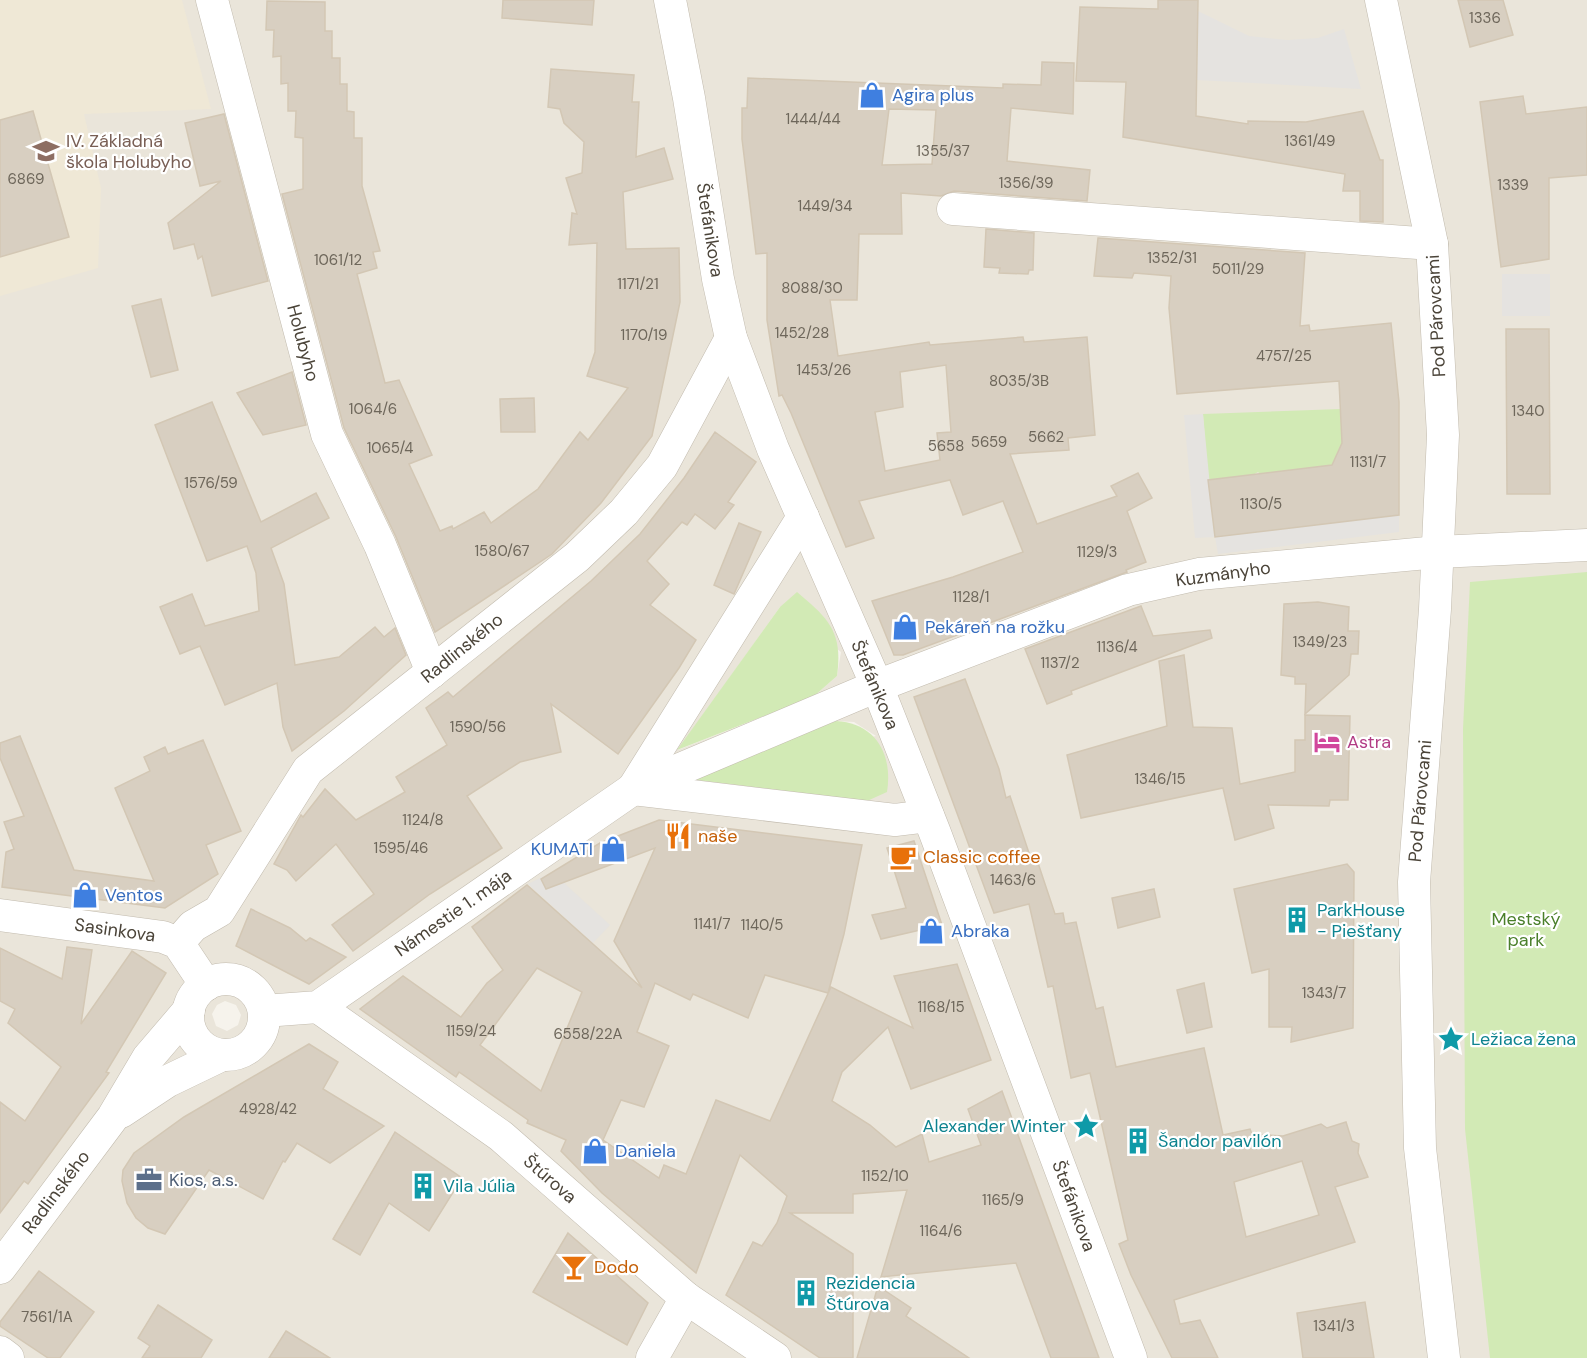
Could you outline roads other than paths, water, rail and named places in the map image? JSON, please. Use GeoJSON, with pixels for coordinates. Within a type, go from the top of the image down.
{"type":"FeatureCollection","features":[{"type":"Feature","properties":{"kind":"street","name":"Holubyho"},"geometry":{"type":"LineString","coordinates":[[212,0],[327,434],[380,545],[432,672]]}},
{"type":"Feature","properties":{"kind":"street","name":"Štefánikova"},"geometry":{"type":"LineString","coordinates":[[670,0],[730,338],[773,449],[878,686],[1131,1358]]}},
{"type":"Feature","properties":{"kind":"street","name":"Pod Párovcami"},"geometry":{"type":"LineString","coordinates":[[1381,0],[1432,244],[1443,435],[1438,552],[1414,882],[1420,1148],[1444,1358]]}},
{"type":"Feature","properties":{"kind":"street","name":"Pod Párovcami"},"geometry":{"type":"LineString","coordinates":[[953,209],[1432,244]]}},
{"type":"Feature","properties":{"kind":"street","name":"Radlinského"},"geometry":{"type":"LineString","coordinates":[[178,943],[193,926],[219,911],[308,770],[577,557],[624,512],[662,466],[730,338]]}},
{"type":"Feature","properties":{"kind":"street","name":"Námestie 1. mája"},"geometry":{"type":"LineString","coordinates":[[633,789],[803,517]]}},
{"type":"Feature","properties":{"kind":"street","name":"Kuzmányho"},"geometry":{"type":"LineString","coordinates":[[878,686],[1128,590],[1189,576],[1438,552],[1587,545]]}},
{"type":"Feature","properties":{"kind":"street","name":"Námestie 1. mája"},"geometry":{"type":"LineString","coordinates":[[318,1007],[633,789],[878,686]]}},
{"type":"Feature","properties":{"kind":"street"},"geometry":{"type":"LineString","coordinates":[[633,789],[895,820],[928,816]]}},
{"type":"Feature","properties":{"kind":"street","name":"Sasinkova"},"geometry":{"type":"LineString","coordinates":[[0,915],[145,934],[178,943],[197,997]]}},
{"type":"Feature","properties":{"kind":"street"},"geometry":{"type":"LineString","coordinates":[[220,980],[235,980],[248,986],[258,997],[264,1011],[263,1028],[254,1044],[239,1053],[222,1055],[205,1049],[194,1039],[189,1024],[197,997],[220,980]]}},
{"type":"Feature","properties":{"kind":"street","name":"Radlinského"},"geometry":{"type":"LineString","coordinates":[[0,1268],[112,1117],[148,1058],[197,997]]}},
{"type":"Feature","properties":{"kind":"street"},"geometry":{"type":"LineString","coordinates":[[264,1011],[318,1007]]}},
{"type":"Feature","properties":{"kind":"street","name":"Štúrova"},"geometry":{"type":"LineString","coordinates":[[318,1007],[501,1136],[686,1298],[775,1358]]}},
{"type":"Feature","properties":{"kind":"street","name":"Radlinského"},"geometry":{"type":"LineString","coordinates":[[112,1117],[168,1081],[222,1055]]}},
{"type":"Feature","properties":{"kind":"street"},"geometry":{"type":"LineString","coordinates":[[652,1358],[686,1298]]}},
{"type":"Feature","properties":{"kind":"street"},"geometry":{"type":"LineString","coordinates":[[0,1352],[8,1358]]}},
{"type":"Feature","properties":{"kind":"place","name":"Agira plus"},"geometry":{"type":"Point","coordinates":[872,95]}},
{"type":"Feature","properties":{"kind":"place","name":"IV. Základná škola Holubyho"},"geometry":{"type":"Point","coordinates":[46,151]}},
{"type":"Feature","properties":{"kind":"place","name":"Pekáreň na rožku"},"geometry":{"type":"Point","coordinates":[905,627]}},
{"type":"Feature","properties":{"kind":"place","name":"Astra"},"geometry":{"type":"Point","coordinates":[1327,742]}},
{"type":"Feature","properties":{"kind":"place","name":"naše"},"geometry":{"type":"Point","coordinates":[678,836]}},
{"type":"Feature","properties":{"kind":"place","name":"KUMATI"},"geometry":{"type":"Point","coordinates":[613,849]}},
{"type":"Feature","properties":{"kind":"place","name":"Classic coffee"},"geometry":{"type":"Point","coordinates":[903,857]}},
{"type":"Feature","properties":{"kind":"place","name":"Ventos"},"geometry":{"type":"Point","coordinates":[85,895]}},
{"type":"Feature","properties":{"kind":"place","name":"ParkHouse - Piešťany"},"geometry":{"type":"Point","coordinates":[1297,920]}},
{"type":"Feature","properties":{"kind":"place","name":"Abraka"},"geometry":{"type":"Point","coordinates":[931,931]}},
{"type":"Feature","properties":{"kind":"place","name":"Ležiaca žena"},"geometry":{"type":"Point","coordinates":[1451,1039]}},
{"type":"Feature","properties":{"kind":"place","name":"Alexander Winter"},"geometry":{"type":"Point","coordinates":[1086,1126]}},
{"type":"Feature","properties":{"kind":"place","name":"Šandor pavilón"},"geometry":{"type":"Point","coordinates":[1138,1141]}},
{"type":"Feature","properties":{"kind":"place","name":"Daniela"},"geometry":{"type":"Point","coordinates":[595,1151]}},
{"type":"Feature","properties":{"kind":"place","name":"Kios, a.s."},"geometry":{"type":"Point","coordinates":[149,1180]}},
{"type":"Feature","properties":{"kind":"place","name":"Vila Júlia"},"geometry":{"type":"Point","coordinates":[423,1186]}},
{"type":"Feature","properties":{"kind":"place","name":"Dodo"},"geometry":{"type":"Point","coordinates":[574,1267]}},
{"type":"Feature","properties":{"kind":"place","name":"Rezidencia Štúrova"},"geometry":{"type":"Point","coordinates":[806,1293]}},
{"type":"Feature","properties":{"kind":"park label","name":"Mestský park"},"geometry":{"type":"Point","coordinates":[1526,929]}}]}
